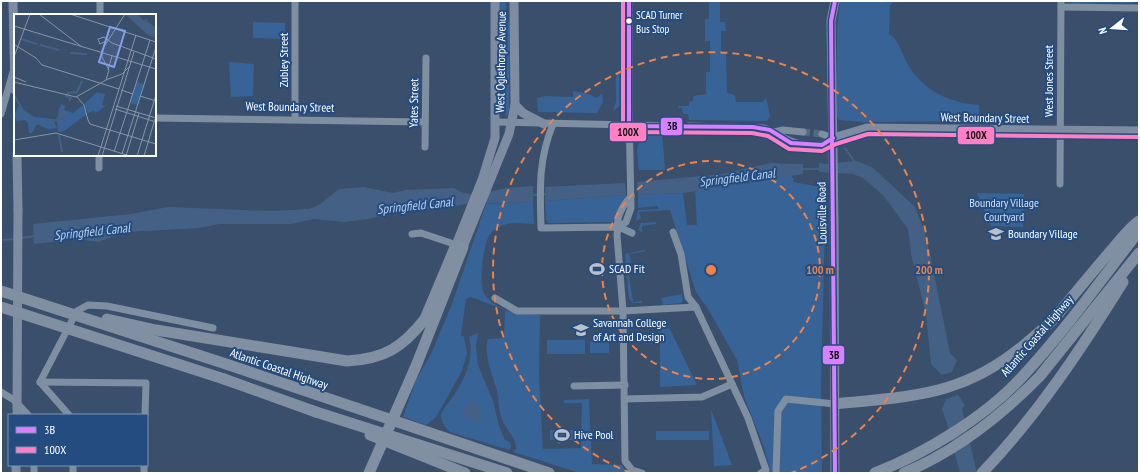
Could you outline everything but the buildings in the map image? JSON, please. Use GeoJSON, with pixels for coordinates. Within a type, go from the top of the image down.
{"type":"FeatureCollection","features":[{"type":"Feature","properties":{"kind":"highway"},"geometry":{"type":"LineString","coordinates":[[835,404],[891,400],[954,387],[985,372],[1015,354],[1055,318],[1097,267],[1139,221]]}},
{"type":"Feature","properties":{"kind":"highway","name":"Atlantic Coastal Highway"},"geometry":{"type":"LineString","coordinates":[[875,473],[927,449],[993,403],[1021,378],[1071,319],[1139,231]]}},
{"type":"Feature","properties":{"kind":"highway"},"geometry":{"type":"LineString","coordinates":[[64,311],[156,330],[347,361],[365,360],[383,356],[406,341],[425,319],[460,246]]}},
{"type":"Feature","properties":{"kind":"highway"},"geometry":{"type":"LineString","coordinates":[[369,473],[416,366],[460,246]]}},
{"type":"Feature","properties":{"kind":"highway"},"geometry":{"type":"LineString","coordinates":[[982,473],[1032,414],[1097,323],[1139,255]]}},
{"type":"Feature","properties":{"kind":"highway","name":"Atlantic Coastal Highway"},"geometry":{"type":"LineString","coordinates":[[904,473],[932,459],[991,422],[1025,391],[1040,376],[1139,255]]}},
{"type":"Feature","properties":{"kind":"highway","name":"Atlantic Coastal Highway"},"geometry":{"type":"LineString","coordinates":[[1,291],[226,364],[548,473]]}},
{"type":"Feature","properties":{"kind":"highway"},"geometry":{"type":"LineString","coordinates":[[1,307],[217,377],[316,412],[507,473]]}},
{"type":"Feature","properties":{"kind":"highway"},"geometry":{"type":"LineString","coordinates":[[316,412],[465,473]]}},
{"type":"Feature","properties":{"kind":"main road"},"geometry":{"type":"LineString","coordinates":[[13,1],[14,66]]}},
{"type":"Feature","properties":{"kind":"main road","name":"West Oglethorpe Avenue"},"geometry":{"type":"LineString","coordinates":[[486,180],[495,138],[496,122],[495,1]]}},
{"type":"Feature","properties":{"kind":"main road","name":"West Oglethorpe Avenue"},"geometry":{"type":"LineString","coordinates":[[486,180],[509,134],[515,105],[514,1]]}},
{"type":"Feature","properties":{"kind":"main road","name":"Louisville Road"},"geometry":{"type":"LineString","coordinates":[[834,1],[831,21],[835,473]]}},
{"type":"Feature","properties":{"kind":"main road"},"geometry":{"type":"LineString","coordinates":[[515,105],[523,113],[548,124]]}},
{"type":"Feature","properties":{"kind":"main road","name":"West Boundary Street"},"geometry":{"type":"LineString","coordinates":[[833,138],[867,128],[1139,131]]}},
{"type":"Feature","properties":{"kind":"main road"},"geometry":{"type":"LineString","coordinates":[[17,156],[17,414]]}},
{"type":"Feature","properties":{"kind":"main road"},"geometry":{"type":"LineString","coordinates":[[460,246],[486,180]]}},
{"type":"Feature","properties":{"kind":"street"},"geometry":{"type":"LineString","coordinates":[[100,1],[100,14]]}},
{"type":"Feature","properties":{"kind":"street","name":"Zubley Street"},"geometry":{"type":"LineString","coordinates":[[295,1],[295,119]]}},
{"type":"Feature","properties":{"kind":"street"},"geometry":{"type":"LineString","coordinates":[[629,1],[629,126],[631,196],[622,206],[618,220],[619,228],[617,235],[623,311],[625,460],[632,470],[642,473]]}},
{"type":"Feature","properties":{"kind":"street"},"geometry":{"type":"LineString","coordinates":[[1061,4],[1139,8]]}},
{"type":"Feature","properties":{"kind":"street","name":"West Jones Street"},"geometry":{"type":"LineString","coordinates":[[1060,184],[1061,4]]}},
{"type":"Feature","properties":{"kind":"street","name":"Yates Street"},"geometry":{"type":"LineString","coordinates":[[425,147],[426,58]]}},
{"type":"Feature","properties":{"kind":"street"},"geometry":{"type":"LineString","coordinates":[[1,114],[14,66]]}},
{"type":"Feature","properties":{"kind":"street","name":"West Boundary Street"},"geometry":{"type":"LineString","coordinates":[[156,118],[425,122]]}},
{"type":"Feature","properties":{"kind":"street"},"geometry":{"type":"LineString","coordinates":[[496,122],[677,126]]}},
{"type":"Feature","properties":{"kind":"street"},"geometry":{"type":"LineString","coordinates":[[548,124],[543,151],[540,186],[541,228],[619,228],[632,233]]}},
{"type":"Feature","properties":{"kind":"street"},"geometry":{"type":"LineString","coordinates":[[689,126],[753,127],[774,132],[791,143],[803,144]]}},
{"type":"Feature","properties":{"kind":"street"},"geometry":{"type":"LineString","coordinates":[[774,132],[784,130],[803,132]]}},
{"type":"Feature","properties":{"kind":"street"},"geometry":{"type":"LineString","coordinates":[[822,134],[833,138]]}},
{"type":"Feature","properties":{"kind":"street","name":"West Boundary Street"},"geometry":{"type":"LineString","coordinates":[[822,146],[833,138]]}},
{"type":"Feature","properties":{"kind":"street"},"geometry":{"type":"LineString","coordinates":[[99,156],[99,168]]}},
{"type":"Feature","properties":{"kind":"street"},"geometry":{"type":"LineString","coordinates":[[673,232],[681,254],[688,296],[696,307],[748,418],[766,470],[761,473]]}},
{"type":"Feature","properties":{"kind":"street"},"geometry":{"type":"LineString","coordinates":[[412,234],[421,233],[460,246]]}},
{"type":"Feature","properties":{"kind":"street"},"geometry":{"type":"LineString","coordinates":[[494,298],[517,311],[623,311],[696,307]]}},
{"type":"Feature","properties":{"kind":"street"},"geometry":{"type":"LineString","coordinates":[[40,382],[77,311],[88,305],[107,306],[213,328]]}},
{"type":"Feature","properties":{"kind":"street"},"geometry":{"type":"LineString","coordinates":[[40,382],[68,414]]}},
{"type":"Feature","properties":{"kind":"street"},"geometry":{"type":"LineString","coordinates":[[40,382],[146,383],[145,414]]}},
{"type":"Feature","properties":{"kind":"street"},"geometry":{"type":"LineString","coordinates":[[625,399],[662,402],[702,401],[732,384]]}},
{"type":"Feature","properties":{"kind":"street"},"geometry":{"type":"LineString","coordinates":[[574,386],[625,385]]}},
{"type":"Feature","properties":{"kind":"street"},"geometry":{"type":"LineString","coordinates":[[1,392],[14,400],[27,414]]}},
{"type":"Feature","properties":{"kind":"street"},"geometry":{"type":"LineString","coordinates":[[776,473],[778,411],[786,400],[835,404]]}},
{"type":"Feature","properties":{"kind":"green space"},"geometry":{"type":"Polygon","coordinates":[[[498,1],[506,1],[506,15],[510,26],[509,110],[506,118],[503,100],[503,68],[498,55],[498,1]]]}},
{"type":"Feature","properties":{"kind":"green space"},"geometry":{"type":"Polygon","coordinates":[[[619,1],[622,1],[621,105],[614,110],[616,100],[616,80],[619,71],[619,1]]]}},
{"type":"Feature","properties":{"kind":"green space"},"geometry":{"type":"Polygon","coordinates":[[[709,1],[720,1],[720,22],[725,22],[726,31],[721,31],[721,52],[726,54],[727,93],[735,95],[736,102],[763,102],[766,97],[770,116],[767,121],[689,120],[688,114],[683,114],[682,108],[678,108],[679,106],[689,106],[689,102],[693,101],[693,96],[706,94],[706,72],[710,72],[710,41],[705,41],[705,19],[709,19],[709,1]]]}},
{"type":"Feature","properties":{"kind":"green space"},"geometry":{"type":"Polygon","coordinates":[[[840,1],[893,2],[890,5],[889,34],[897,42],[912,71],[920,80],[937,93],[957,101],[979,105],[979,121],[861,122],[839,120],[837,116],[837,28],[840,1]]]}},
{"type":"Feature","properties":{"kind":"green space"},"geometry":{"type":"Polygon","coordinates":[[[1069,1],[1137,1],[1132,3],[1072,3],[1069,1]]]}},
{"type":"Feature","properties":{"kind":"green space"},"geometry":{"type":"Polygon","coordinates":[[[253,22],[285,23],[285,39],[253,38],[253,22]]]}},
{"type":"Feature","properties":{"kind":"green space"},"geometry":{"type":"Polygon","coordinates":[[[229,62],[254,64],[253,96],[231,97],[229,62]]]}},
{"type":"Feature","properties":{"kind":"green space"},"geometry":{"type":"Polygon","coordinates":[[[573,91],[589,94],[596,98],[602,94],[603,102],[597,113],[538,112],[537,98],[545,96],[573,97],[573,91]]]}},
{"type":"Feature","properties":{"kind":"green space"},"geometry":{"type":"Polygon","coordinates":[[[648,130],[662,131],[665,170],[639,170],[637,150],[641,133],[648,130]]]}},
{"type":"Feature","properties":{"kind":"green space"},"geometry":{"type":"Polygon","coordinates":[[[790,175],[794,179],[793,182],[826,188],[821,385],[822,473],[771,473],[764,447],[744,396],[737,360],[708,309],[696,292],[670,210],[639,212],[641,218],[636,221],[638,210],[658,209],[658,206],[638,208],[638,195],[683,193],[687,225],[697,225],[695,190],[750,183],[790,175]]]}},
{"type":"Feature","properties":{"kind":"green space","name":"Boundary Village Courtyard"},"geometry":{"type":"Polygon","coordinates":[[[977,193],[1024,194],[1023,227],[991,226],[977,193]]]}},
{"type":"Feature","properties":{"kind":"green space"},"geometry":{"type":"Polygon","coordinates":[[[626,195],[613,222],[548,223],[546,219],[545,201],[626,195]]]}},
{"type":"Feature","properties":{"kind":"green space"},"geometry":{"type":"Polygon","coordinates":[[[533,202],[534,224],[505,224],[495,229],[489,236],[483,258],[483,290],[490,301],[503,309],[517,313],[540,315],[539,375],[543,449],[581,448],[582,403],[564,403],[564,400],[589,399],[592,464],[622,465],[627,473],[580,473],[513,452],[516,449],[515,441],[501,416],[497,391],[489,365],[487,352],[488,339],[504,338],[505,310],[471,297],[466,299],[461,335],[464,337],[467,353],[462,371],[436,417],[426,425],[403,417],[416,380],[432,352],[452,304],[486,204],[533,202]]]}},
{"type":"Feature","properties":{"kind":"green space"},"geometry":{"type":"Polygon","coordinates":[[[656,222],[656,224],[642,226],[642,232],[638,230],[641,223],[656,222]]]}},
{"type":"Feature","properties":{"kind":"green space"},"geometry":{"type":"Polygon","coordinates":[[[644,250],[647,251],[629,254],[631,262],[627,263],[633,302],[642,301],[642,303],[633,303],[629,299],[625,254],[644,250]]]}},
{"type":"Feature","properties":{"kind":"green space"},"geometry":{"type":"Polygon","coordinates":[[[682,294],[683,300],[681,303],[663,305],[661,298],[682,294]]]}},
{"type":"Feature","properties":{"kind":"green space"},"geometry":{"type":"Polygon","coordinates":[[[660,319],[665,319],[697,385],[660,387],[660,319]]]}},
{"type":"Feature","properties":{"kind":"green space"},"geometry":{"type":"Polygon","coordinates":[[[478,333],[476,346],[478,365],[493,401],[499,426],[505,440],[510,442],[511,448],[509,450],[450,432],[444,425],[441,418],[446,405],[456,393],[467,370],[471,354],[469,337],[478,333]]]}},
{"type":"Feature","properties":{"kind":"green space"},"geometry":{"type":"Polygon","coordinates":[[[547,340],[585,340],[585,354],[547,354],[547,340]]]}},
{"type":"Feature","properties":{"kind":"green space"},"geometry":{"type":"Polygon","coordinates":[[[590,341],[609,342],[609,353],[590,353],[590,341]]]}},
{"type":"Feature","properties":{"kind":"green space"},"geometry":{"type":"Polygon","coordinates":[[[711,409],[732,465],[714,466],[711,409]]]}},
{"type":"Feature","properties":{"kind":"green space"},"geometry":{"type":"Polygon","coordinates":[[[656,431],[709,431],[709,440],[656,440],[656,431]]]}},
{"type":"Feature","properties":{"kind":"water"},"geometry":{"type":"Polygon","coordinates":[[[856,161],[872,167],[915,207],[924,230],[931,259],[950,353],[957,360],[952,372],[942,375],[931,364],[926,314],[912,259],[908,229],[883,195],[863,178],[853,174],[819,172],[819,163],[825,164],[856,161]]]}},
{"type":"Feature","properties":{"kind":"water"},"geometry":{"type":"Polygon","coordinates":[[[771,163],[803,164],[803,174],[683,193],[638,195],[637,182],[722,174],[771,163]]]}},
{"type":"Feature","properties":{"kind":"water"},"geometry":{"type":"Polygon","coordinates":[[[625,183],[626,195],[545,201],[545,187],[625,183]]]}},
{"type":"Feature","properties":{"kind":"water"},"geometry":{"type":"Polygon","coordinates":[[[533,186],[533,202],[465,204],[442,209],[404,210],[368,219],[344,222],[314,219],[291,224],[219,224],[200,228],[126,232],[98,242],[78,239],[34,244],[33,224],[131,214],[168,207],[272,211],[309,209],[319,205],[339,189],[364,187],[393,193],[405,190],[454,188],[460,192],[480,194],[507,188],[533,186]]]}},
{"type":"Feature","properties":{"kind":"water"},"geometry":{"type":"Polygon","coordinates":[[[958,395],[965,405],[962,409],[977,473],[960,473],[942,409],[946,399],[958,395]]]}},
{"type":"Feature","properties":{"kind":"water"},"geometry":{"type":"Polygon","coordinates":[[[474,399],[477,401],[482,417],[480,423],[462,414],[474,399]]]}},
{"type":"Feature","properties":{"kind":"water","name":"Hive Pool"},"geometry":{"type":"Polygon","coordinates":[[[557,426],[561,426],[561,430],[575,430],[575,440],[561,440],[561,444],[558,444],[557,440],[550,440],[550,430],[557,430],[557,426]]]}},
{"type":"Feature","properties":{"kind":"waterway"},"geometry":{"type":"LineString","coordinates":[[845,148],[854,161]]}},
{"type":"Feature","properties":{"kind":"waterway","name":"Springfield Canal"},"geometry":{"type":"LineString","coordinates":[[802,169],[821,169]]}},
{"type":"Feature","properties":{"kind":"waterway","name":"Springfield Canal"},"geometry":{"type":"LineString","coordinates":[[531,195],[547,194]]}},
{"type":"Feature","properties":{"kind":"waterway","name":"Springfield Canal"},"geometry":{"type":"LineString","coordinates":[[21,238],[35,236]]}},
{"type":"Feature","properties":{"kind":"waterway","name":"Springfield Canal"},"geometry":{"type":"LineString","coordinates":[[1,240],[15,239]]}},
{"type":"Feature","properties":{"kind":"tunnel"},"geometry":{"type":"LineString","coordinates":[[677,126],[689,126]]}},
{"type":"Feature","properties":{"kind":"tunnel"},"geometry":{"type":"LineString","coordinates":[[803,132],[822,134]]}},
{"type":"Feature","properties":{"kind":"tunnel"},"geometry":{"type":"LineString","coordinates":[[803,144],[822,145]]}},
{"type":"Feature","properties":{"kind":"transit line","name":"100X"},"geometry":{"type":"LineString","coordinates":[[623,1],[623,126],[627,132],[752,133],[768,136],[789,149],[822,151],[836,144],[868,134],[1139,137]]}},
{"type":"Feature","properties":{"kind":"transit line","name":"3B"},"geometry":{"type":"LineString","coordinates":[[629,1],[629,126],[753,127],[770,130],[791,143],[822,145],[833,138]]}},
{"type":"Feature","properties":{"kind":"transit line","name":"3B"},"geometry":{"type":"LineString","coordinates":[[835,1],[831,21],[835,473]]}},
{"type":"Feature","properties":{"kind":"place","name":"SCAD Turner Bus Stop"},"geometry":{"type":"Point","coordinates":[629,21]}},
{"type":"Feature","properties":{"kind":"place","name":"Boundary Village"},"geometry":{"type":"Point","coordinates":[996,234]}},
{"type":"Feature","properties":{"kind":"place","name":"SCAD Fit"},"geometry":{"type":"Point","coordinates":[597,269]}},
{"type":"Feature","properties":{"kind":"place","name":"Savannah College of Art and Design"},"geometry":{"type":"Point","coordinates":[581,330]}},
{"type":"Feature","properties":{"kind":"place","name":"Hive Pool"},"geometry":{"type":"Point","coordinates":[562,435]}}]}
